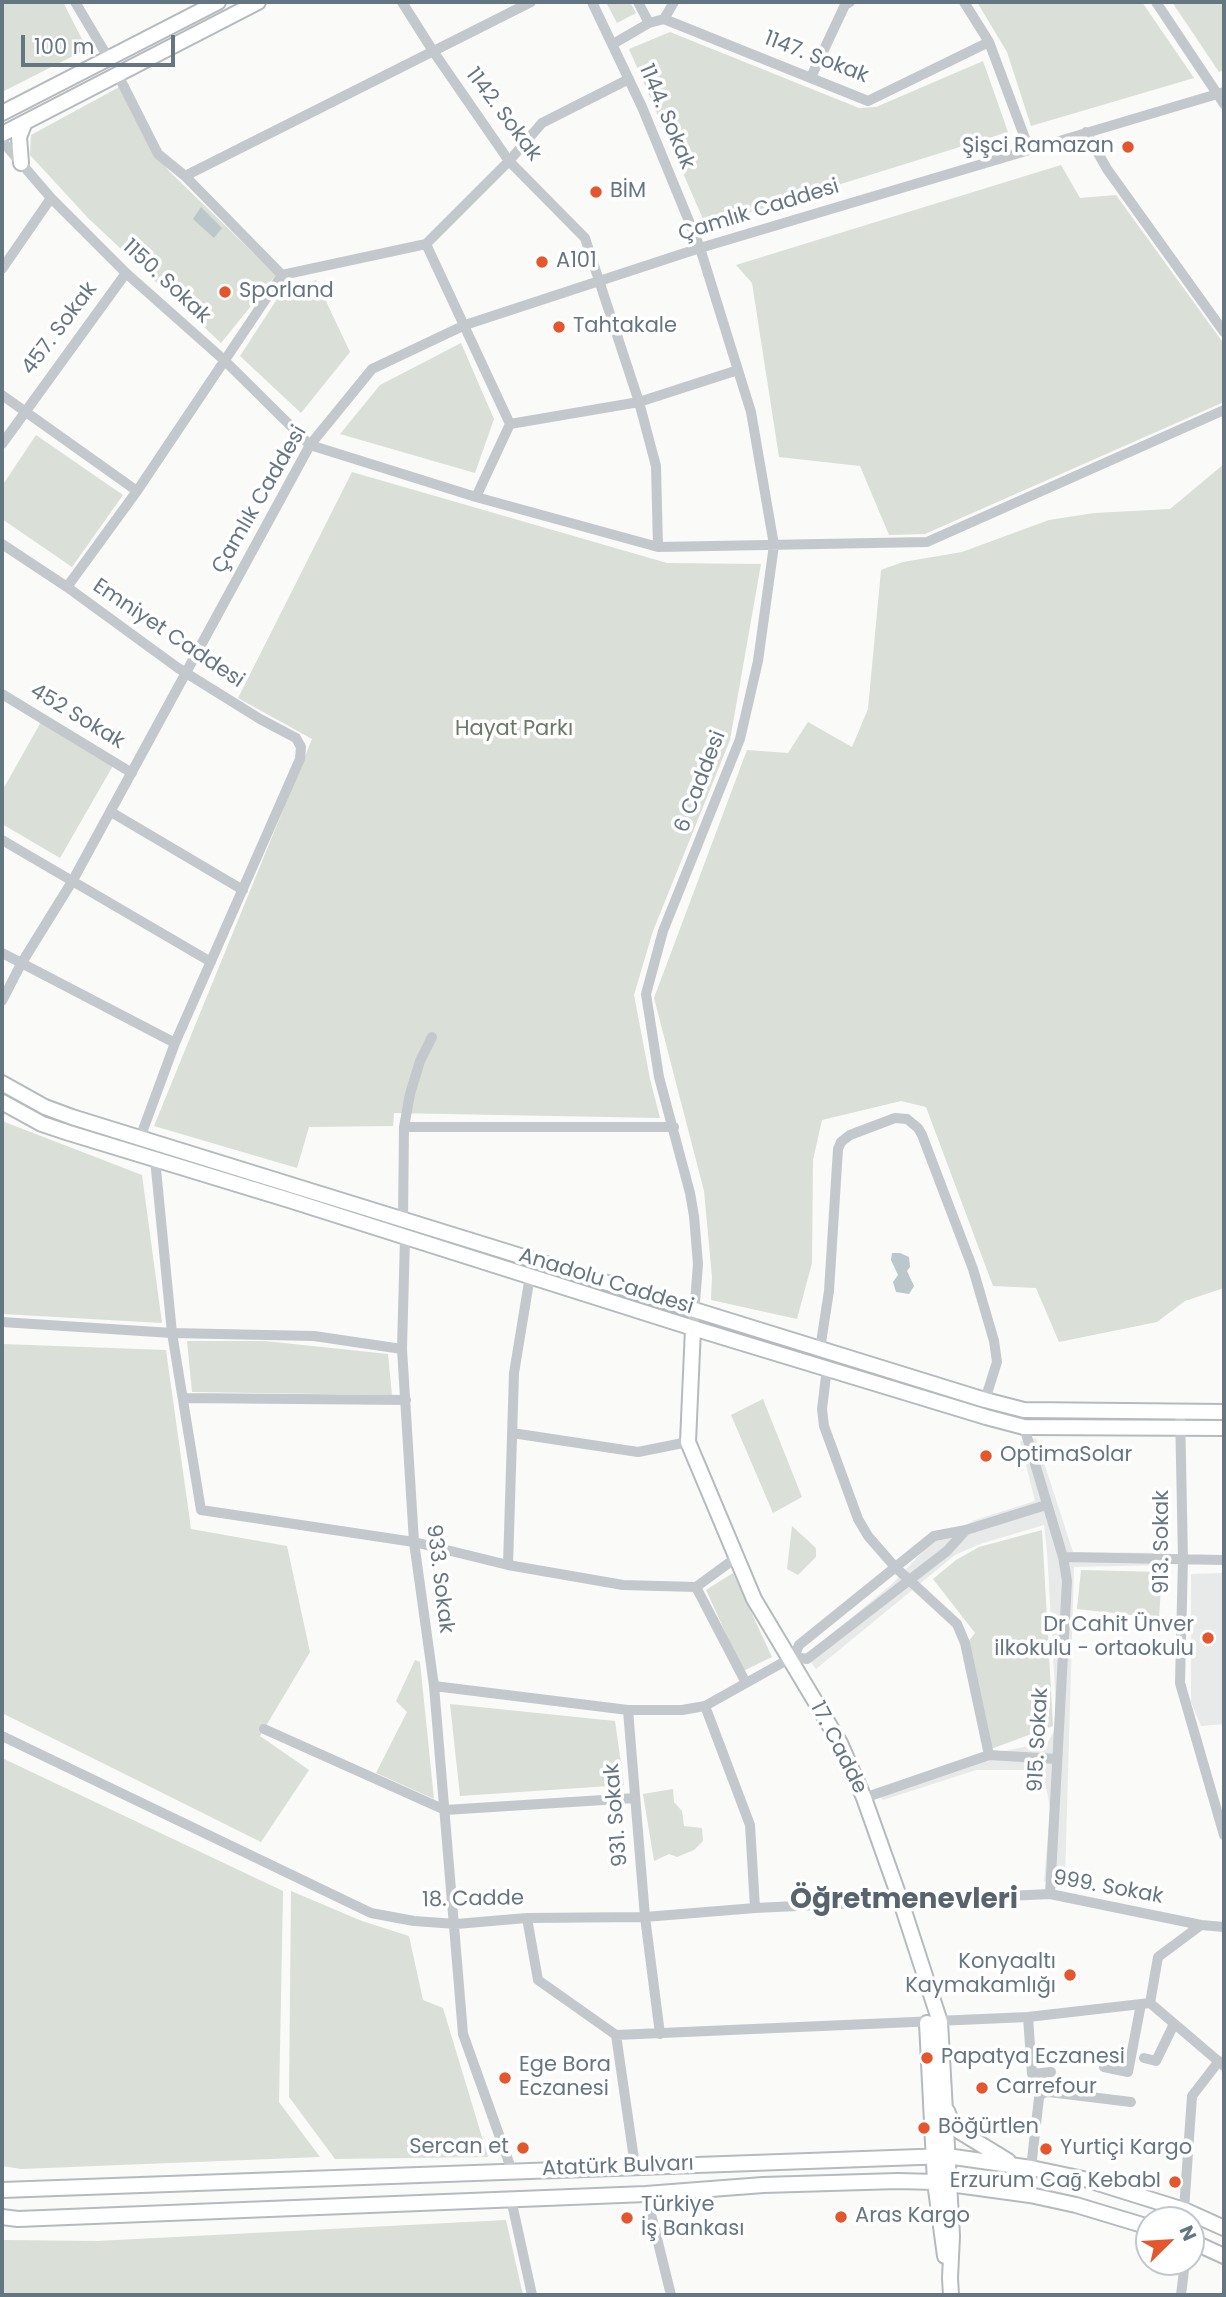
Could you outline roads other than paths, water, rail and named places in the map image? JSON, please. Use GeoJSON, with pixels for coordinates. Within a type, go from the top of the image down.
{"type":"FeatureCollection","features":[{"type":"Feature","properties":{"kind":"main road"},"geometry":{"type":"LineString","coordinates":[[2,113],[218,2]]}},
{"type":"Feature","properties":{"kind":"main road"},"geometry":{"type":"LineString","coordinates":[[2,134],[258,2]]}},
{"type":"Feature","properties":{"kind":"main road"},"geometry":{"type":"LineString","coordinates":[[21,163],[19,137],[25,122]]}},
{"type":"Feature","properties":{"kind":"main road","name":"Anadolu Caddesi"},"geometry":{"type":"LineString","coordinates":[[2,1083],[45,1107],[140,1138],[985,1400],[1024,1410],[1224,1412]]}},
{"type":"Feature","properties":{"kind":"main road","name":"Anadolu Caddesi"},"geometry":{"type":"LineString","coordinates":[[2,1102],[51,1127],[986,1418],[1024,1427],[1224,1428]]}},
{"type":"Feature","properties":{"kind":"main road","name":"17. Cadde"},"geometry":{"type":"LineString","coordinates":[[693,1328],[688,1442],[754,1599],[792,1658],[840,1743],[901,1902],[933,2022],[944,2102],[941,2156],[942,2183],[952,2236],[951,2295]]}},
{"type":"Feature","properties":{"kind":"main road"},"geometry":{"type":"LineString","coordinates":[[933,2022],[941,2156]]}},
{"type":"Feature","properties":{"kind":"main road"},"geometry":{"type":"LineString","coordinates":[[944,2102],[954,2127],[1015,2165]]}},
{"type":"Feature","properties":{"kind":"main road","name":"Atatürk Bulvarı"},"geometry":{"type":"LineString","coordinates":[[2,2190],[941,2156],[1015,2165],[1088,2180],[1171,2206]]}},
{"type":"Feature","properties":{"kind":"main road","name":"Atatürk Bulvarı"},"geometry":{"type":"LineString","coordinates":[[2,2217],[18,2219],[646,2194],[763,2185],[898,2181],[942,2183],[1042,2198],[1135,2223]]}},
{"type":"Feature","properties":{"kind":"main road","name":"Atatürk Bulvarı"},"geometry":{"type":"LineString","coordinates":[[1205,2219],[1224,2228]]}},
{"type":"Feature","properties":{"kind":"main road"},"geometry":{"type":"LineString","coordinates":[[1205,2247],[1224,2256]]}},
{"type":"Feature","properties":{"kind":"street"},"geometry":{"type":"LineString","coordinates":[[75,2],[109,59]]}},
{"type":"Feature","properties":{"kind":"street","name":"1142. Sokak"},"geometry":{"type":"LineString","coordinates":[[402,2],[509,161],[585,238],[639,402],[656,466],[657,547]]}},
{"type":"Feature","properties":{"kind":"street"},"geometry":{"type":"LineString","coordinates":[[185,176],[531,2]]}},
{"type":"Feature","properties":{"kind":"street","name":"1144. Sokak"},"geometry":{"type":"LineString","coordinates":[[592,2],[629,79],[701,248]]}},
{"type":"Feature","properties":{"kind":"street"},"geometry":{"type":"LineString","coordinates":[[638,2],[649,23]]}},
{"type":"Feature","properties":{"kind":"street"},"geometry":{"type":"LineString","coordinates":[[613,44],[649,23],[664,19],[674,2]]}},
{"type":"Feature","properties":{"kind":"street"},"geometry":{"type":"LineString","coordinates":[[811,77],[845,5],[850,2]]}},
{"type":"Feature","properties":{"kind":"street"},"geometry":{"type":"LineString","coordinates":[[964,2],[989,42],[1029,149]]}},
{"type":"Feature","properties":{"kind":"street"},"geometry":{"type":"LineString","coordinates":[[1156,2],[1222,97]]}},
{"type":"Feature","properties":{"kind":"street","name":"1147. Sokak"},"geometry":{"type":"LineString","coordinates":[[664,19],[868,101],[989,42]]}},
{"type":"Feature","properties":{"kind":"street"},"geometry":{"type":"LineString","coordinates":[[118,75],[158,154],[185,176],[282,275]]}},
{"type":"Feature","properties":{"kind":"street"},"geometry":{"type":"LineString","coordinates":[[67,587],[137,491],[282,275],[426,244],[509,161],[542,123],[629,79]]}},
{"type":"Feature","properties":{"kind":"street","name":"Çamlık Caddesi"},"geometry":{"type":"LineString","coordinates":[[2,1000],[21,964],[74,880],[310,445],[372,369],[465,325],[701,248],[1086,132],[1222,97]]}},
{"type":"Feature","properties":{"kind":"street"},"geometry":{"type":"LineString","coordinates":[[1086,132],[1107,169],[1224,332]]}},
{"type":"Feature","properties":{"kind":"street","name":"1150. Sokak"},"geometry":{"type":"LineString","coordinates":[[2,141],[51,198],[126,273],[224,360],[310,445]]}},
{"type":"Feature","properties":{"kind":"street"},"geometry":{"type":"LineString","coordinates":[[2,269],[51,198]]}},
{"type":"Feature","properties":{"kind":"street"},"geometry":{"type":"LineString","coordinates":[[426,244],[510,425],[476,497]]}},
{"type":"Feature","properties":{"kind":"street","name":"6 Caddesi"},"geometry":{"type":"LineString","coordinates":[[693,1328],[698,1264],[694,1216],[674,1127],[659,1077],[646,994],[663,931],[740,739],[758,660],[774,545],[751,412],[701,248]]}},
{"type":"Feature","properties":{"kind":"street","name":"457. Sokak"},"geometry":{"type":"LineString","coordinates":[[2,444],[24,410],[126,273]]}},
{"type":"Feature","properties":{"kind":"street"},"geometry":{"type":"LineString","coordinates":[[510,425],[639,402],[738,370]]}},
{"type":"Feature","properties":{"kind":"street"},"geometry":{"type":"LineString","coordinates":[[2,395],[137,491]]}},
{"type":"Feature","properties":{"kind":"street"},"geometry":{"type":"LineString","coordinates":[[310,445],[476,497],[657,547],[927,542],[1224,410]]}},
{"type":"Feature","properties":{"kind":"street","name":"Emniyet Caddesi"},"geometry":{"type":"LineString","coordinates":[[2,544],[67,587],[186,673],[296,738],[301,747],[300,759],[243,890]]}},
{"type":"Feature","properties":{"kind":"street","name":"452 Sokak"},"geometry":{"type":"LineString","coordinates":[[2,694],[132,773]]}},
{"type":"Feature","properties":{"kind":"street"},"geometry":{"type":"LineString","coordinates":[[111,812],[243,890],[175,1043],[140,1138]]}},
{"type":"Feature","properties":{"kind":"street"},"geometry":{"type":"LineString","coordinates":[[2,840],[211,962]]}},
{"type":"Feature","properties":{"kind":"street"},"geometry":{"type":"LineString","coordinates":[[2,953],[175,1043]]}},
{"type":"Feature","properties":{"kind":"street"},"geometry":{"type":"LineString","coordinates":[[403,1220],[404,1127],[416,1072],[432,1037]]}},
{"type":"Feature","properties":{"kind":"street"},"geometry":{"type":"LineString","coordinates":[[820,1349],[829,1291],[838,1149],[841,1142],[850,1135],[895,1118],[907,1119],[922,1135],[972,1269],[994,1340],[997,1362],[985,1400]]}},
{"type":"Feature","properties":{"kind":"street"},"geometry":{"type":"LineString","coordinates":[[404,1127],[674,1127]]}},
{"type":"Feature","properties":{"kind":"street"},"geometry":{"type":"LineString","coordinates":[[155,1159],[172,1333],[185,1398],[201,1510],[414,1542],[508,1565],[623,1585],[696,1587],[737,1558]]}},
{"type":"Feature","properties":{"kind":"street","name":"933. Sokak"},"geometry":{"type":"LineString","coordinates":[[405,1238],[402,1349],[414,1542],[434,1686],[456,1924],[463,2034],[512,2171]]}},
{"type":"Feature","properties":{"kind":"street"},"geometry":{"type":"LineString","coordinates":[[508,1565],[514,1373],[530,1276]]}},
{"type":"Feature","properties":{"kind":"street"},"geometry":{"type":"LineString","coordinates":[[2,1322],[172,1333],[314,1336],[402,1349]]}},
{"type":"Feature","properties":{"kind":"street"},"geometry":{"type":"LineString","coordinates":[[827,1368],[822,1409],[827,1437],[858,1519],[868,1536],[895,1567],[953,1619],[960,1630],[989,1755]]}},
{"type":"Feature","properties":{"kind":"street"},"geometry":{"type":"LineString","coordinates":[[185,1398],[406,1400]]}},
{"type":"Feature","properties":{"kind":"street","name":"913. Sokak"},"geometry":{"type":"LineString","coordinates":[[1181,1412],[1183,1559],[1180,1683],[1220,1810],[1224,1835]]}},
{"type":"Feature","properties":{"kind":"street","name":"915. Sokak"},"geometry":{"type":"LineString","coordinates":[[1024,1427],[1063,1557],[1067,1581],[1050,1894]]}},
{"type":"Feature","properties":{"kind":"street"},"geometry":{"type":"LineString","coordinates":[[512,1433],[638,1452],[688,1442]]}},
{"type":"Feature","properties":{"kind":"street"},"geometry":{"type":"LineString","coordinates":[[792,1658],[799,1645],[934,1536],[965,1530],[1046,1505]]}},
{"type":"Feature","properties":{"kind":"street"},"geometry":{"type":"LineString","coordinates":[[434,1686],[628,1710],[682,1710],[705,1706],[792,1658],[807,1659],[947,1551],[965,1530]]}},
{"type":"Feature","properties":{"kind":"street"},"geometry":{"type":"LineString","coordinates":[[1063,1557],[1224,1560]]}},
{"type":"Feature","properties":{"kind":"street"},"geometry":{"type":"LineString","coordinates":[[696,1587],[746,1683]]}},
{"type":"Feature","properties":{"kind":"street"},"geometry":{"type":"LineString","coordinates":[[705,1706],[750,1825],[755,1908]]}},
{"type":"Feature","properties":{"kind":"street","name":"931. Sokak"},"geometry":{"type":"LineString","coordinates":[[628,1710],[645,1916],[660,2034]]}},
{"type":"Feature","properties":{"kind":"street"},"geometry":{"type":"LineString","coordinates":[[264,1729],[445,1810],[635,1798]]}},
{"type":"Feature","properties":{"kind":"street","name":"18. Cadde"},"geometry":{"type":"LineString","coordinates":[[2,1736],[371,1913],[414,1921],[456,1924],[527,1918],[645,1916],[901,1902]]}},
{"type":"Feature","properties":{"kind":"street"},"geometry":{"type":"LineString","coordinates":[[863,1798],[989,1755],[1057,1759]]}},
{"type":"Feature","properties":{"kind":"street","name":"999. Sokak"},"geometry":{"type":"LineString","coordinates":[[901,1902],[1050,1894],[1201,1925],[1224,1927]]}},
{"type":"Feature","properties":{"kind":"street"},"geometry":{"type":"LineString","coordinates":[[527,1918],[538,1980],[616,2035],[1028,2017],[1145,2004],[1222,2064],[1192,2096],[1184,2206]]}},
{"type":"Feature","properties":{"kind":"street"},"geometry":{"type":"LineString","coordinates":[[1104,2067],[1128,2072],[1158,1957],[1201,1925]]}},
{"type":"Feature","properties":{"kind":"street"},"geometry":{"type":"LineString","coordinates":[[1028,2017],[1032,2074],[1051,2072]]}},
{"type":"Feature","properties":{"kind":"street"},"geometry":{"type":"LineString","coordinates":[[1144,2058],[1156,2061],[1174,2024]]}},
{"type":"Feature","properties":{"kind":"street"},"geometry":{"type":"LineString","coordinates":[[616,2035],[635,2166]]}},
{"type":"Feature","properties":{"kind":"street"},"geometry":{"type":"LineString","coordinates":[[1031,2168],[1039,2098],[1042,2093],[1130,2102]]}},
{"type":"Feature","properties":{"kind":"street"},"geometry":{"type":"LineString","coordinates":[[646,2194],[671,2295]]}},
{"type":"Feature","properties":{"kind":"street"},"geometry":{"type":"LineString","coordinates":[[511,2199],[532,2295]]}},
{"type":"Feature","properties":{"kind":"street"},"geometry":{"type":"LineString","coordinates":[[1181,2295],[1183,2276]]}},
{"type":"Feature","properties":{"kind":"place","name":"Şişci Ramazan"},"geometry":{"type":"Point","coordinates":[1128,147]}},
{"type":"Feature","properties":{"kind":"place","name":"BİM"},"geometry":{"type":"Point","coordinates":[596,192]}},
{"type":"Feature","properties":{"kind":"place","name":"A101"},"geometry":{"type":"Point","coordinates":[542,262]}},
{"type":"Feature","properties":{"kind":"place","name":"Sporland"},"geometry":{"type":"Point","coordinates":[225,292]}},
{"type":"Feature","properties":{"kind":"place","name":"Tahtakale"},"geometry":{"type":"Point","coordinates":[559,327]}},
{"type":"Feature","properties":{"kind":"place","name":"OptimaSolar"},"geometry":{"type":"Point","coordinates":[986,1456]}},
{"type":"Feature","properties":{"kind":"place","name":"Dr Cahit Ünver ilkokulu - ortaokulu"},"geometry":{"type":"Point","coordinates":[1208,1638]}},
{"type":"Feature","properties":{"kind":"place","name":"Konyaaltı Kaymakamlığı"},"geometry":{"type":"Point","coordinates":[1070,1975]}},
{"type":"Feature","properties":{"kind":"place","name":"Papatya Eczanesi"},"geometry":{"type":"Point","coordinates":[927,2058]}},
{"type":"Feature","properties":{"kind":"place","name":"Ege Bora Eczanesi"},"geometry":{"type":"Point","coordinates":[505,2078]}},
{"type":"Feature","properties":{"kind":"place","name":"Carrefour"},"geometry":{"type":"Point","coordinates":[982,2088]}},
{"type":"Feature","properties":{"kind":"place","name":"Böğürtlen"},"geometry":{"type":"Point","coordinates":[924,2128]}},
{"type":"Feature","properties":{"kind":"place","name":"Sercan et"},"geometry":{"type":"Point","coordinates":[523,2148]}},
{"type":"Feature","properties":{"kind":"place","name":"Yurtiçi Kargo"},"geometry":{"type":"Point","coordinates":[1046,2149]}},
{"type":"Feature","properties":{"kind":"place","name":"Erzurum Caḡ KebabI"},"geometry":{"type":"Point","coordinates":[1175,2182]}},
{"type":"Feature","properties":{"kind":"place","name":"Aras Kargo"},"geometry":{"type":"Point","coordinates":[841,2217]}},
{"type":"Feature","properties":{"kind":"place","name":"Türkiye İş Bankası"},"geometry":{"type":"Point","coordinates":[627,2218]}},
{"type":"Feature","properties":{"kind":"district","name":"Öğretmenevleri"},"geometry":{"type":"Point","coordinates":[904,1901]}},
{"type":"Feature","properties":{"kind":"park label","name":"Hayat Parkı"},"geometry":{"type":"Point","coordinates":[514,730]}}]}
